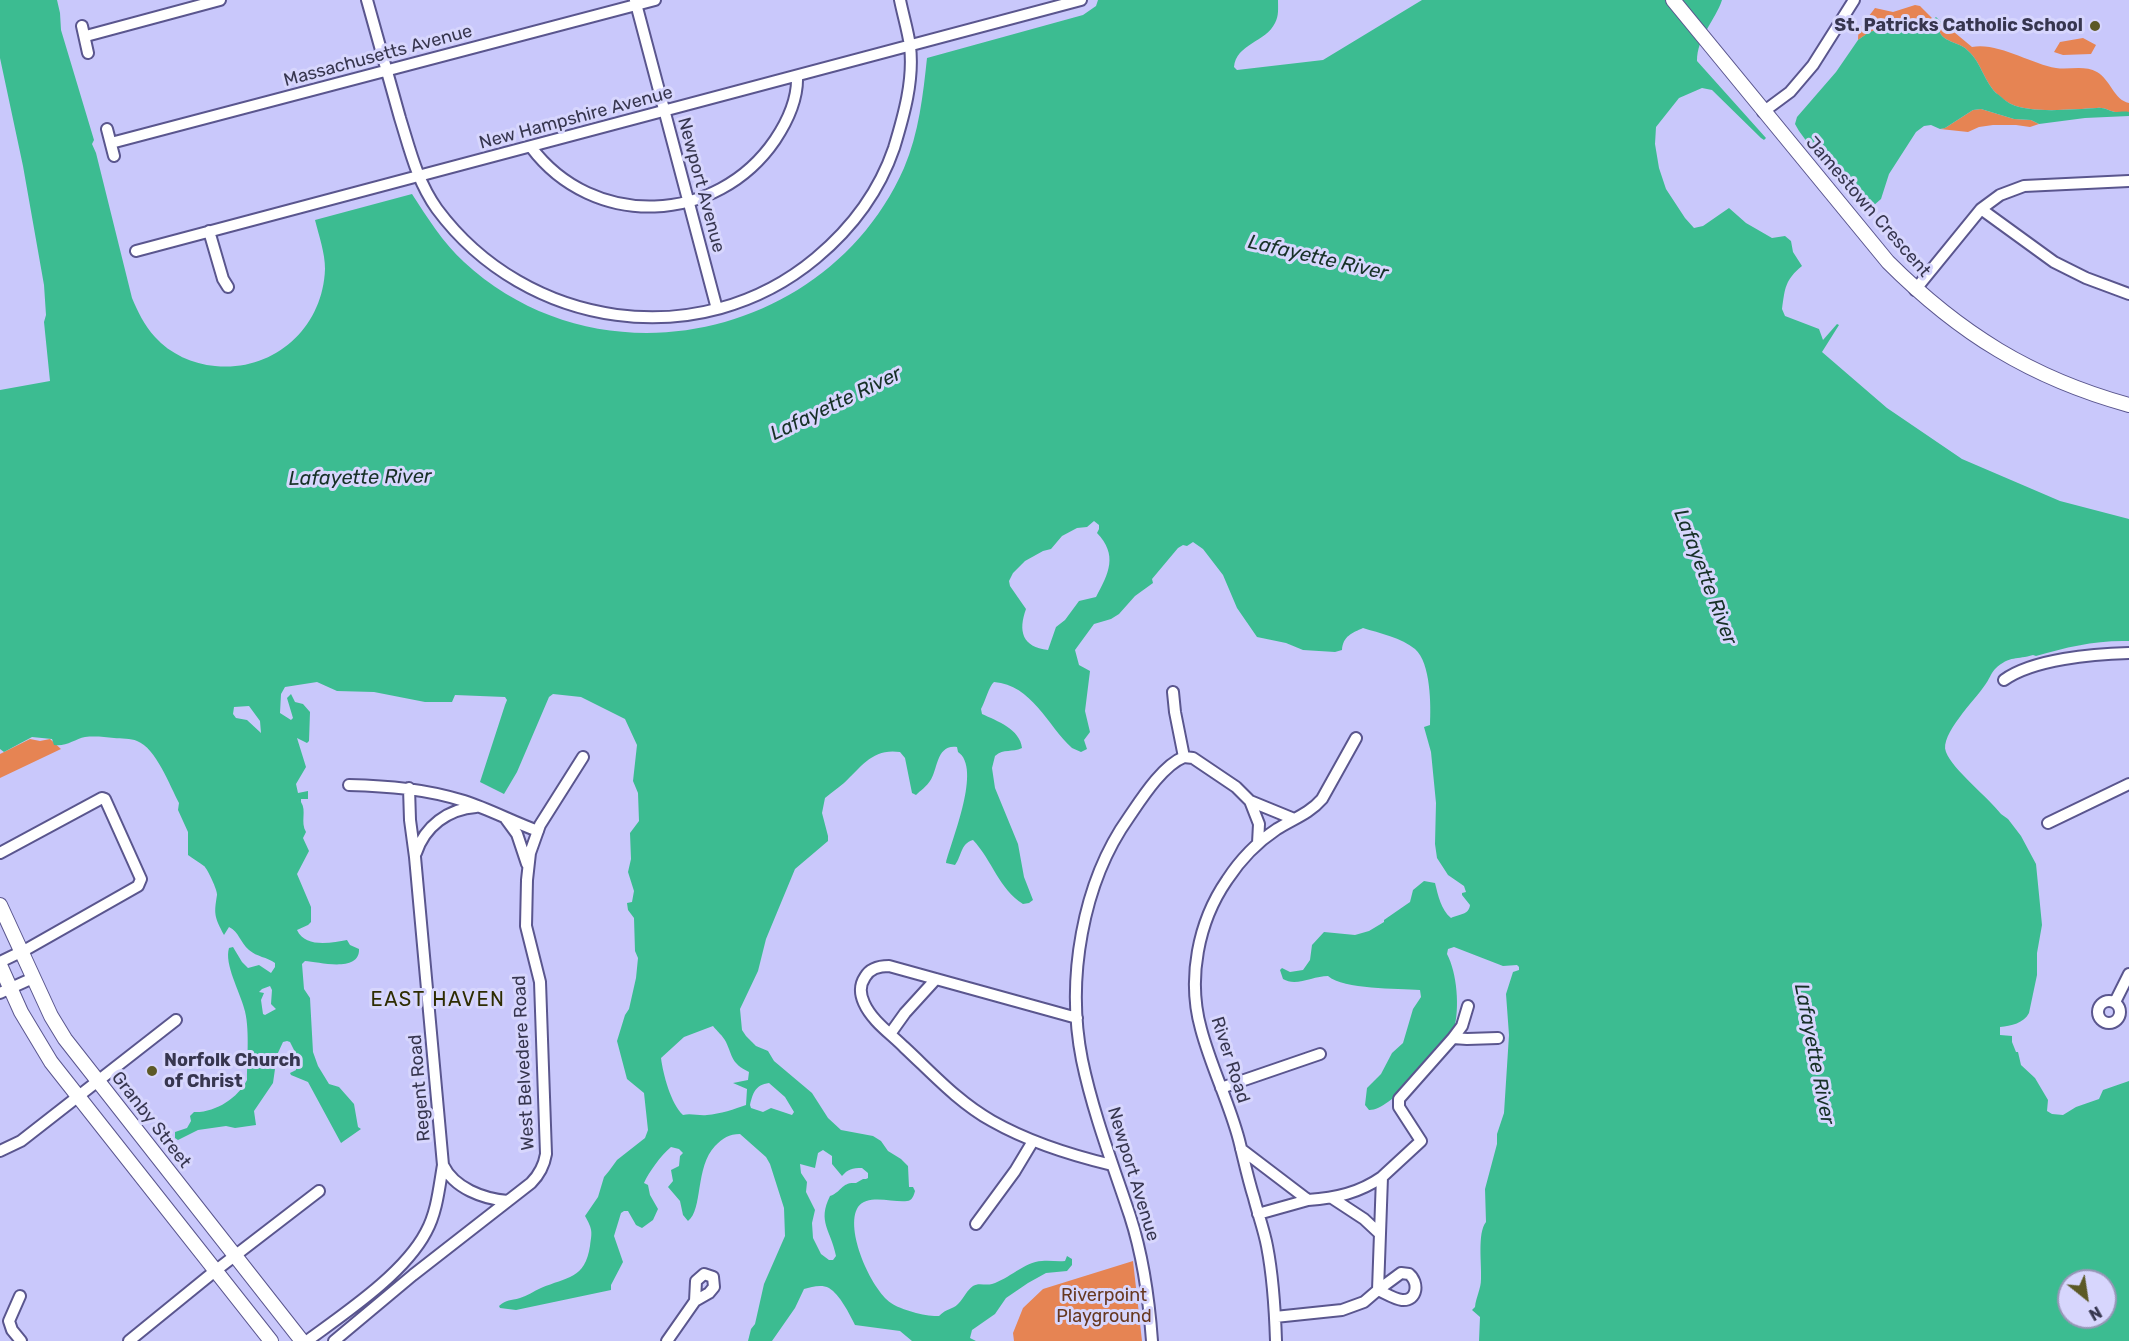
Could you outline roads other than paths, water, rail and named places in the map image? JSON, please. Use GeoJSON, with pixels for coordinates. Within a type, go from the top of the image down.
{"type":"FeatureCollection","features":[{"type":"Feature","properties":{"kind":"main road","name":"Jamestown Crescent"},"geometry":{"type":"LineString","coordinates":[[1673,0],[1888,262],[1915,290],[1962,328],[2002,354],[2064,383],[2129,405]]}},
{"type":"Feature","properties":{"kind":"main road","name":"Granby Street"},"geometry":{"type":"LineString","coordinates":[[0,905],[51,1016],[65,1039],[302,1341]]}},
{"type":"Feature","properties":{"kind":"main road"},"geometry":{"type":"LineString","coordinates":[[0,963],[5,991],[35,1037],[271,1341]]}},
{"type":"Feature","properties":{"kind":"street"},"geometry":{"type":"LineString","coordinates":[[88,53],[84,31],[220,0]]}},
{"type":"Feature","properties":{"kind":"street"},"geometry":{"type":"LineString","coordinates":[[367,0],[418,177],[436,208],[470,246],[507,275],[548,296],[597,312],[637,317],[669,317],[717,309],[744,300],[789,278],[828,248],[858,216],[881,178],[901,126],[908,94],[910,47],[900,0]]}},
{"type":"Feature","properties":{"kind":"street","name":"Massachusetts Avenue"},"geometry":{"type":"LineString","coordinates":[[111,143],[636,2],[655,0]]}},
{"type":"Feature","properties":{"kind":"street","name":"New Hampshire Avenue"},"geometry":{"type":"LineString","coordinates":[[136,251],[1081,0]]}},
{"type":"Feature","properties":{"kind":"street"},"geometry":{"type":"LineString","coordinates":[[1763,112],[1790,92],[1813,65],[1854,0]]}},
{"type":"Feature","properties":{"kind":"street","name":"Newport Avenue"},"geometry":{"type":"LineString","coordinates":[[636,2],[717,309]]}},
{"type":"Feature","properties":{"kind":"street"},"geometry":{"type":"LineString","coordinates":[[531,147],[541,160],[562,179],[600,198],[642,207],[671,206],[688,202],[728,185],[761,158],[777,137],[788,115],[796,92],[797,76]]}},
{"type":"Feature","properties":{"kind":"street"},"geometry":{"type":"LineString","coordinates":[[107,129],[114,156]]}},
{"type":"Feature","properties":{"kind":"street"},"geometry":{"type":"LineString","coordinates":[[1915,290],[1981,209],[2000,195],[2024,186],[2129,181]]}},
{"type":"Feature","properties":{"kind":"street"},"geometry":{"type":"LineString","coordinates":[[1981,209],[2054,262],[2086,278],[2129,294]]}},
{"type":"Feature","properties":{"kind":"street"},"geometry":{"type":"LineString","coordinates":[[209,231],[223,279],[228,287]]}},
{"type":"Feature","properties":{"kind":"street"},"geometry":{"type":"LineString","coordinates":[[2004,680],[2012,674],[2066,659],[2094,654],[2129,653]]}},
{"type":"Feature","properties":{"kind":"street"},"geometry":{"type":"LineString","coordinates":[[1173,692],[1184,757],[1193,758],[1236,787],[1250,801],[1294,819]]}},
{"type":"Feature","properties":{"kind":"street","name":"River Road"},"geometry":{"type":"LineString","coordinates":[[1276,1341],[1267,1244],[1241,1149],[1197,1013],[1198,953],[1203,929],[1218,894],[1244,856],[1258,843],[1308,812],[1322,799],[1356,738]]}},
{"type":"Feature","properties":{"kind":"street","name":"West Belvedere Road"},"geometry":{"type":"LineString","coordinates":[[334,1341],[536,1178],[544,1163],[546,1154],[540,982],[526,926],[528,867],[530,853],[538,831],[583,757]]}},
{"type":"Feature","properties":{"kind":"street","name":"Newport Avenue"},"geometry":{"type":"LineString","coordinates":[[1152,1341],[1145,1276],[1131,1218],[1112,1165],[1081,1057],[1077,1018],[1079,959],[1087,905],[1114,840],[1141,799],[1171,765],[1184,757]]}},
{"type":"Feature","properties":{"kind":"street"},"geometry":{"type":"LineString","coordinates":[[2048,823],[2129,784]]}},
{"type":"Feature","properties":{"kind":"street"},"geometry":{"type":"LineString","coordinates":[[349,785],[409,788],[444,796],[479,807],[538,831]]}},
{"type":"Feature","properties":{"kind":"street","name":"Regent Road"},"geometry":{"type":"LineString","coordinates":[[409,788],[410,820],[443,1165],[452,1179],[461,1186],[488,1197],[508,1201]]}},
{"type":"Feature","properties":{"kind":"street"},"geometry":{"type":"LineString","coordinates":[[0,853],[102,798],[105,799],[141,879],[138,886],[0,963]]}},
{"type":"Feature","properties":{"kind":"street"},"geometry":{"type":"LineString","coordinates":[[1250,801],[1259,824],[1258,843]]}},
{"type":"Feature","properties":{"kind":"street"},"geometry":{"type":"LineString","coordinates":[[415,856],[425,833],[434,824],[455,811],[479,807]]}},
{"type":"Feature","properties":{"kind":"street","name":"West Belvedere Road"},"geometry":{"type":"LineString","coordinates":[[505,818],[517,834],[528,867]]}},
{"type":"Feature","properties":{"kind":"street"},"geometry":{"type":"LineString","coordinates":[[1077,1018],[889,966],[874,968],[868,972],[860,992],[870,1013],[890,1034],[972,1108],[990,1120],[1033,1141],[1112,1165]]}},
{"type":"Feature","properties":{"kind":"street"},"geometry":{"type":"LineString","coordinates":[[2115,1002],[2129,974]]}},
{"type":"Feature","properties":{"kind":"street"},"geometry":{"type":"LineString","coordinates":[[5,991],[33,978]]}},
{"type":"Feature","properties":{"kind":"street"},"geometry":{"type":"LineString","coordinates":[[890,1034],[904,1012],[936,979]]}},
{"type":"Feature","properties":{"kind":"street"},"geometry":{"type":"LineString","coordinates":[[1258,1214],[1308,1200],[1332,1198],[1358,1191],[1382,1177],[1421,1141],[1399,1107],[1399,1099],[1453,1038],[1461,1026],[1468,1006]]}},
{"type":"Feature","properties":{"kind":"street"},"geometry":{"type":"LineString","coordinates":[[0,1151],[21,1141],[176,1020]]}},
{"type":"Feature","properties":{"kind":"street"},"geometry":{"type":"LineString","coordinates":[[1453,1038],[1498,1038]]}},
{"type":"Feature","properties":{"kind":"street"},"geometry":{"type":"LineString","coordinates":[[1221,1088],[1320,1054]]}},
{"type":"Feature","properties":{"kind":"street"},"geometry":{"type":"LineString","coordinates":[[976,1224],[1015,1171],[1033,1141]]}},
{"type":"Feature","properties":{"kind":"street"},"geometry":{"type":"LineString","coordinates":[[1241,1149],[1308,1200]]}},
{"type":"Feature","properties":{"kind":"street"},"geometry":{"type":"LineString","coordinates":[[307,1341],[378,1285],[414,1251],[427,1232],[433,1216],[443,1165]]}},
{"type":"Feature","properties":{"kind":"street"},"geometry":{"type":"LineString","coordinates":[[1275,1317],[1342,1310],[1364,1302],[1378,1290],[1382,1177]]}},
{"type":"Feature","properties":{"kind":"street"},"geometry":{"type":"LineString","coordinates":[[129,1341],[215,1270],[319,1191]]}},
{"type":"Feature","properties":{"kind":"street"},"geometry":{"type":"LineString","coordinates":[[1332,1198],[1356,1213],[1379,1233]]}},
{"type":"Feature","properties":{"kind":"street"},"geometry":{"type":"LineString","coordinates":[[414,1251],[432,1260]]}},
{"type":"Feature","properties":{"kind":"street"},"geometry":{"type":"LineString","coordinates":[[20,1296],[9,1321],[12,1330],[21,1341]]}},
{"type":"Feature","properties":{"kind":"street"},"geometry":{"type":"LineString","coordinates":[[667,1341],[695,1301]]}},
{"type":"Feature","properties":{"kind":"water","name":"Lafayette River"},"geometry":{"type":"Polygon","coordinates":[[[0,0],[57,0],[61,30],[94,140],[92,144],[132,298],[155,337],[175,353],[190,360],[215,366],[237,366],[257,362],[275,354],[305,327],[315,310],[322,290],[325,269],[315,220],[412,194],[456,255],[519,301],[580,325],[644,333],[707,326],[768,306],[823,272],[869,226],[904,168],[920,114],[927,58],[1083,15],[1096,6],[1098,0],[1278,0],[1278,15],[1275,23],[1265,35],[1240,53],[1234,67],[1237,70],[1323,60],[1422,0],[1722,0],[1700,44],[1697,61],[1766,138],[1764,140],[1761,138],[1712,90],[1702,88],[1679,98],[1656,127],[1655,144],[1659,168],[1666,189],[1685,218],[1694,228],[1703,226],[1729,208],[1746,223],[1772,238],[1785,236],[1791,241],[1793,252],[1802,266],[1787,285],[1782,309],[1785,316],[1819,329],[1823,340],[1837,324],[1839,325],[1822,352],[1887,408],[1962,459],[2060,501],[2129,519],[2129,641],[2082,645],[2005,662],[1994,671],[1960,717],[1945,745],[1946,752],[1955,766],[2008,819],[2021,836],[2036,864],[2042,925],[2037,953],[2037,975],[2029,1013],[2021,1022],[2000,1027],[2000,1035],[2012,1036],[2021,1065],[2035,1078],[2048,1100],[2047,1111],[2052,1114],[2063,1115],[2076,1107],[2099,1099],[2103,1090],[2129,1081],[2129,1341],[1479,1341],[1480,1317],[1472,1310],[1475,1307],[1481,1283],[1481,1241],[1486,1222],[1485,1189],[1504,1113],[1509,1035],[1506,994],[1513,972],[1519,970],[1519,967],[1517,965],[1503,966],[1454,947],[1448,949],[1447,954],[1453,971],[1456,991],[1457,1011],[1453,1032],[1399,1093],[1378,1108],[1369,1110],[1365,1105],[1367,1088],[1381,1074],[1392,1053],[1403,1043],[1413,1009],[1421,997],[1420,990],[1358,986],[1336,981],[1328,976],[1293,982],[1283,979],[1280,970],[1282,968],[1290,972],[1303,970],[1310,960],[1312,945],[1324,932],[1355,935],[1369,931],[1384,922],[1410,902],[1413,890],[1424,881],[1435,883],[1442,907],[1451,918],[1466,912],[1469,908],[1470,905],[1462,895],[1466,892],[1464,886],[1448,875],[1437,858],[1436,803],[1431,752],[1424,727],[1430,725],[1430,696],[1424,664],[1410,645],[1363,628],[1344,641],[1342,650],[1335,652],[1303,650],[1286,643],[1257,637],[1237,608],[1223,575],[1203,549],[1193,542],[1178,548],[1152,579],[1153,583],[1135,596],[1119,614],[1094,624],[1075,650],[1079,665],[1090,671],[1085,711],[1090,732],[1084,740],[1087,749],[1081,752],[1072,748],[1029,698],[1019,690],[994,682],[989,690],[981,709],[982,714],[1012,731],[1020,741],[1022,748],[1005,751],[995,756],[992,768],[995,788],[1018,844],[1024,877],[1033,900],[1023,904],[1015,898],[973,840],[963,847],[955,865],[946,863],[959,822],[966,788],[965,760],[957,747],[950,747],[941,754],[930,781],[916,795],[912,793],[905,758],[900,752],[882,753],[869,760],[825,798],[822,813],[828,841],[795,869],[766,939],[758,971],[740,1009],[742,1030],[746,1036],[756,1046],[768,1051],[774,1061],[812,1093],[828,1118],[841,1130],[873,1136],[908,1166],[909,1187],[913,1187],[915,1191],[909,1201],[868,1200],[858,1207],[855,1217],[854,1229],[862,1258],[875,1285],[891,1303],[915,1312],[939,1316],[956,1306],[975,1285],[998,1282],[1035,1262],[1065,1261],[1067,1256],[1072,1259],[1072,1265],[1067,1271],[1046,1273],[1006,1298],[995,1314],[972,1330],[970,1338],[976,1341],[912,1341],[900,1331],[855,1325],[837,1295],[829,1288],[820,1286],[804,1289],[795,1308],[772,1341],[748,1341],[755,1324],[764,1284],[785,1236],[784,1208],[766,1157],[740,1134],[724,1139],[709,1155],[704,1165],[696,1208],[688,1221],[683,1215],[680,1201],[668,1187],[673,1181],[671,1170],[679,1166],[680,1156],[683,1153],[671,1147],[659,1159],[644,1183],[648,1185],[650,1195],[658,1209],[653,1220],[642,1228],[636,1225],[628,1211],[621,1213],[614,1236],[623,1262],[611,1285],[611,1290],[516,1310],[500,1308],[499,1306],[504,1302],[523,1297],[567,1279],[584,1265],[588,1257],[591,1237],[591,1228],[585,1216],[598,1197],[604,1177],[617,1160],[645,1138],[648,1130],[644,1093],[627,1079],[617,1041],[629,1009],[638,958],[635,951],[634,918],[628,910],[627,903],[632,902],[634,891],[628,872],[631,859],[630,833],[639,821],[638,793],[633,781],[637,745],[625,719],[581,697],[553,694],[549,697],[517,772],[504,794],[480,782],[507,700],[505,697],[455,695],[452,702],[425,702],[374,692],[337,691],[317,682],[285,687],[281,694],[280,713],[291,720],[293,718],[287,698],[291,694],[295,702],[303,704],[310,712],[309,741],[307,743],[297,738],[306,767],[296,784],[298,793],[308,791],[308,799],[301,799],[301,802],[306,832],[303,838],[309,851],[297,874],[311,907],[311,922],[297,930],[306,940],[312,942],[347,940],[350,945],[359,949],[358,956],[346,964],[305,961],[302,964],[304,989],[310,998],[313,1052],[329,1084],[339,1087],[354,1104],[358,1127],[361,1129],[341,1143],[308,1082],[291,1075],[290,1073],[296,1070],[296,1065],[294,1050],[287,1041],[283,1042],[277,1055],[273,1083],[254,1111],[256,1125],[198,1130],[178,1140],[175,1138],[175,1132],[187,1128],[191,1121],[190,1116],[194,1112],[210,1110],[225,1103],[238,1093],[247,1080],[246,1015],[230,970],[229,948],[233,947],[248,968],[259,965],[271,973],[275,963],[249,950],[229,927],[224,935],[216,915],[217,893],[214,885],[204,866],[188,855],[188,832],[178,810],[179,803],[162,768],[144,745],[132,739],[85,737],[66,744],[54,745],[52,739],[32,737],[4,752],[0,749],[0,390],[50,381],[44,322],[46,315],[44,285],[23,166],[0,58],[0,0]],[[1094,521],[1087,527],[1077,528],[1062,536],[1051,549],[1025,561],[1013,573],[1009,581],[1026,609],[1022,624],[1024,637],[1032,645],[1048,650],[1056,627],[1065,620],[1079,601],[1096,597],[1105,580],[1109,564],[1108,549],[1097,533],[1099,525],[1094,521]],[[249,706],[234,707],[233,714],[236,718],[247,720],[261,733],[260,721],[249,706]],[[270,986],[259,992],[264,993],[261,1000],[265,1015],[276,1009],[271,1004],[270,986]],[[713,1026],[684,1037],[661,1058],[671,1096],[683,1115],[712,1114],[746,1105],[747,1089],[733,1083],[748,1080],[749,1072],[736,1063],[725,1040],[713,1026]],[[769,1083],[758,1088],[754,1093],[751,1108],[763,1112],[771,1108],[792,1115],[794,1112],[785,1097],[769,1083]],[[823,1150],[818,1153],[815,1168],[800,1164],[801,1173],[807,1182],[806,1192],[815,1210],[812,1223],[813,1238],[821,1254],[833,1260],[836,1256],[826,1226],[826,1205],[830,1196],[847,1184],[868,1178],[868,1173],[862,1168],[855,1168],[848,1170],[842,1176],[832,1164],[832,1156],[823,1150]]]}},
{"type":"Feature","properties":{"kind":"water"},"geometry":{"type":"Polygon","coordinates":[[[1936,17],[1941,22],[1939,28],[1942,36],[1971,53],[1991,87],[2009,103],[2041,110],[2102,108],[2115,112],[2129,112],[2129,116],[2085,118],[2039,124],[2031,120],[2014,119],[1981,109],[1973,110],[1945,128],[1924,126],[1916,132],[1889,174],[1881,199],[1865,213],[1832,176],[1799,131],[1795,124],[1797,117],[1836,72],[1858,40],[1880,28],[1909,21],[1921,26],[1927,25],[1936,17]]]}},
{"type":"Feature","properties":{"kind":"place","name":"St. Patricks Catholic School"},"geometry":{"type":"Point","coordinates":[2095,26]}},
{"type":"Feature","properties":{"kind":"place","name":"Norfolk Church of Christ"},"geometry":{"type":"Point","coordinates":[152,1071]}},
{"type":"Feature","properties":{"kind":"district","name":"EAST HAVEN"},"geometry":{"type":"Point","coordinates":[438,1000]}},
{"type":"Feature","properties":{"kind":"park label","name":"Riverpoint Playground"},"geometry":{"type":"Point","coordinates":[1104,1306]}}]}
